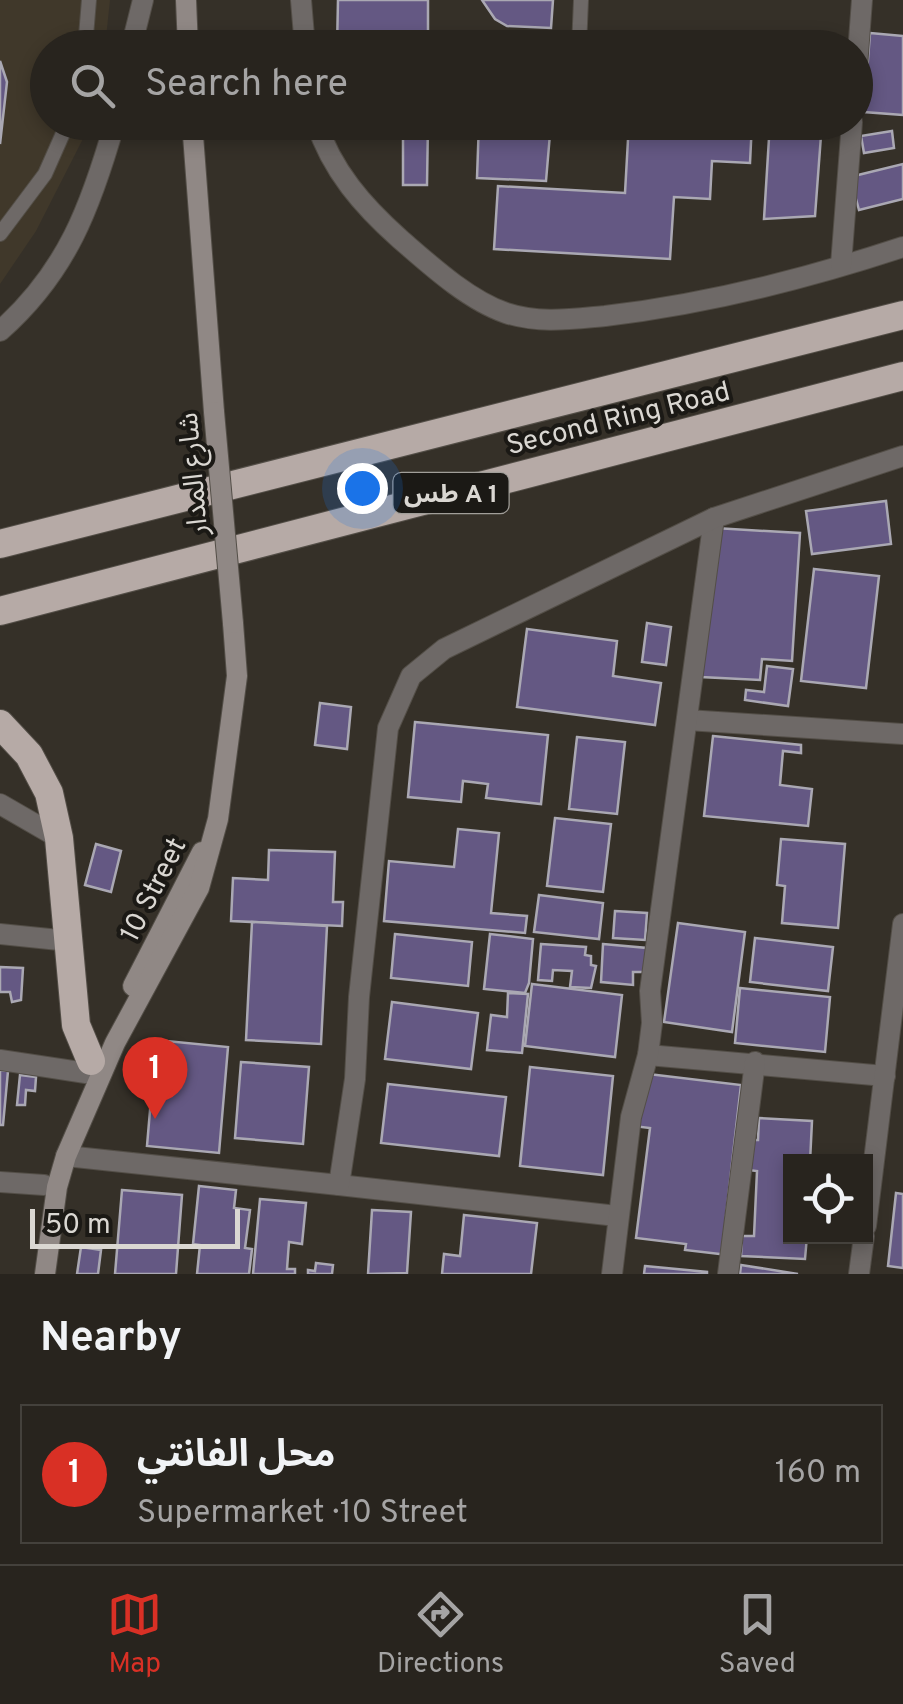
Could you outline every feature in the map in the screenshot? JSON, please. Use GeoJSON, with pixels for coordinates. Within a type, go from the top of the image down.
{"type":"FeatureCollection","features":[{"type":"Feature","properties":{"kind":"highway","name":"Second Ring Road"},"geometry":{"type":"LineString","coordinates":[[0,544],[903,315]]}},
{"type":"Feature","properties":{"kind":"highway","name":"Second Ring Road"},"geometry":{"type":"LineString","coordinates":[[0,610],[903,376]]}},
{"type":"Feature","properties":{"kind":"highway"},"geometry":{"type":"LineString","coordinates":[[0,724],[29,755],[49,793],[59,838],[76,1024],[88,1067]]}},
{"type":"Feature","properties":{"kind":"main road"},"geometry":{"type":"LineString","coordinates":[[186,0],[187,30]]}},
{"type":"Feature","properties":{"kind":"main road","name":"شارع المدار"},"geometry":{"type":"LineString","coordinates":[[193,140],[237,676],[218,819]]}},
{"type":"Feature","properties":{"kind":"main road","name":"10 Street"},"geometry":{"type":"LineString","coordinates":[[32,1274],[44,1185],[88,1067],[218,819]]}},
{"type":"Feature","properties":{"kind":"main road","name":"10 Street"},"geometry":{"type":"LineString","coordinates":[[45,1274],[53,1210],[66,1156],[115,1042],[199,888],[218,819]]}},
{"type":"Feature","properties":{"kind":"street"},"geometry":{"type":"LineString","coordinates":[[136,30],[142,0]]}},
{"type":"Feature","properties":{"kind":"street"},"geometry":{"type":"LineString","coordinates":[[301,0],[304,30]]}},
{"type":"Feature","properties":{"kind":"street"},"geometry":{"type":"LineString","coordinates":[[860,30],[862,0]]}},
{"type":"Feature","properties":{"kind":"street"},"geometry":{"type":"LineString","coordinates":[[0,331],[51,278],[79,231],[110,140]]}},
{"type":"Feature","properties":{"kind":"street"},"geometry":{"type":"LineString","coordinates":[[324,140],[355,196],[419,256],[503,312],[526,318],[560,320],[642,312],[746,293],[903,247]]}},
{"type":"Feature","properties":{"kind":"street"},"geometry":{"type":"LineString","coordinates":[[841,265],[851,140]]}},
{"type":"Feature","properties":{"kind":"street"},"geometry":{"type":"LineString","coordinates":[[340,1185],[356,1079],[359,996],[381,778],[388,728],[411,676],[444,649],[714,518],[903,456]]}},
{"type":"Feature","properties":{"kind":"street"},"geometry":{"type":"LineString","coordinates":[[612,1274],[631,1117],[648,1055],[650,991],[714,518]]}},
{"type":"Feature","properties":{"kind":"street"},"geometry":{"type":"LineString","coordinates":[[687,720],[903,734]]}},
{"type":"Feature","properties":{"kind":"street"},"geometry":{"type":"LineString","coordinates":[[0,804],[59,838]]}},
{"type":"Feature","properties":{"kind":"street"},"geometry":{"type":"LineString","coordinates":[[873,1171],[903,924]]}},
{"type":"Feature","properties":{"kind":"street"},"geometry":{"type":"LineString","coordinates":[[0,934],[69,941]]}},
{"type":"Feature","properties":{"kind":"street"},"geometry":{"type":"LineString","coordinates":[[648,1055],[885,1076]]}},
{"type":"Feature","properties":{"kind":"street"},"geometry":{"type":"LineString","coordinates":[[0,1060],[88,1067]]}},
{"type":"Feature","properties":{"kind":"street"},"geometry":{"type":"LineString","coordinates":[[728,1274],[754,1062]]}},
{"type":"Feature","properties":{"kind":"street"},"geometry":{"type":"LineString","coordinates":[[66,1156],[617,1216]]}},
{"type":"Feature","properties":{"kind":"street"},"geometry":{"type":"LineString","coordinates":[[0,1182],[44,1185]]}},
{"type":"Feature","properties":{"kind":"street"},"geometry":{"type":"LineString","coordinates":[[859,1274],[863,1244]]}},
{"type":"Feature","properties":{"kind":"lane"},"geometry":{"type":"LineString","coordinates":[[86,30],[89,0]]}},
{"type":"Feature","properties":{"kind":"lane"},"geometry":{"type":"LineString","coordinates":[[580,30],[582,0]]}},
{"type":"Feature","properties":{"kind":"lane"},"geometry":{"type":"LineString","coordinates":[[0,234],[44,174],[60,140]]}},
{"type":"Feature","properties":{"kind":"shaded area"},"geometry":{"type":"Polygon","coordinates":[[[0,0],[110,0],[107,30],[30,30],[30,140],[82,140],[36,231],[0,284],[0,0]]]}},
{"type":"Feature","properties":{"kind":"building"},"geometry":{"type":"Polygon","coordinates":[[[338,0],[428,0],[428,30],[337,30],[338,0]]]}},
{"type":"Feature","properties":{"kind":"building"},"geometry":{"type":"Polygon","coordinates":[[[482,0],[553,0],[551,28],[507,26],[495,19],[482,0]]]}},
{"type":"Feature","properties":{"kind":"building"},"geometry":{"type":"Polygon","coordinates":[[[873,33],[903,36],[903,115],[873,113],[873,33]]]}},
{"type":"Feature","properties":{"kind":"building"},"geometry":{"type":"Polygon","coordinates":[[[0,61],[7,82],[0,144],[0,61]]]}},
{"type":"Feature","properties":{"kind":"building"},"geometry":{"type":"Polygon","coordinates":[[[892,131],[894,148],[864,153],[862,140],[873,140],[873,134],[892,131]]]}},
{"type":"Feature","properties":{"kind":"building"},"geometry":{"type":"Polygon","coordinates":[[[403,140],[428,140],[427,185],[403,185],[403,140]]]}},
{"type":"Feature","properties":{"kind":"building"},"geometry":{"type":"Polygon","coordinates":[[[478,140],[549,140],[546,181],[477,178],[478,140]]]}},
{"type":"Feature","properties":{"kind":"building"},"geometry":{"type":"Polygon","coordinates":[[[628,140],[751,140],[750,163],[712,161],[710,199],[674,197],[670,259],[494,249],[498,186],[625,193],[628,140]]]}},
{"type":"Feature","properties":{"kind":"building"},"geometry":{"type":"Polygon","coordinates":[[[769,140],[821,140],[815,216],[764,219],[769,140]]]}},
{"type":"Feature","properties":{"kind":"building"},"geometry":{"type":"Polygon","coordinates":[[[903,164],[903,199],[859,210],[850,177],[903,164]]]}},
{"type":"Feature","properties":{"kind":"building"},"geometry":{"type":"Polygon","coordinates":[[[886,501],[891,544],[812,554],[806,511],[886,501]]]}},
{"type":"Feature","properties":{"kind":"building"},"geometry":{"type":"Polygon","coordinates":[[[715,528],[800,533],[792,661],[762,659],[760,680],[701,677],[715,528]]]}},
{"type":"Feature","properties":{"kind":"building"},"geometry":{"type":"Polygon","coordinates":[[[814,569],[879,576],[866,688],[801,681],[814,569]]]}},
{"type":"Feature","properties":{"kind":"building"},"geometry":{"type":"Polygon","coordinates":[[[647,623],[671,627],[666,665],[642,662],[647,623]]]}},
{"type":"Feature","properties":{"kind":"building"},"geometry":{"type":"Polygon","coordinates":[[[527,629],[617,641],[613,676],[661,683],[655,725],[517,707],[527,629]]]}},
{"type":"Feature","properties":{"kind":"building"},"geometry":{"type":"Polygon","coordinates":[[[767,666],[793,669],[788,706],[745,700],[746,690],[764,692],[767,666]]]}},
{"type":"Feature","properties":{"kind":"building"},"geometry":{"type":"Polygon","coordinates":[[[320,703],[351,707],[347,749],[315,745],[320,703]]]}},
{"type":"Feature","properties":{"kind":"building"},"geometry":{"type":"Polygon","coordinates":[[[415,722],[548,735],[541,804],[486,798],[488,784],[463,781],[461,802],[408,797],[415,722]]]}},
{"type":"Feature","properties":{"kind":"building"},"geometry":{"type":"Polygon","coordinates":[[[713,736],[801,745],[801,753],[783,751],[780,785],[812,789],[808,826],[704,816],[713,736]]]}},
{"type":"Feature","properties":{"kind":"building"},"geometry":{"type":"Polygon","coordinates":[[[577,737],[625,742],[617,814],[569,809],[577,737]]]}},
{"type":"Feature","properties":{"kind":"building"},"geometry":{"type":"Polygon","coordinates":[[[555,818],[611,824],[603,892],[547,886],[555,818]]]}},
{"type":"Feature","properties":{"kind":"building"},"geometry":{"type":"Polygon","coordinates":[[[458,829],[499,833],[491,913],[527,916],[525,933],[384,921],[389,861],[454,867],[458,829]]]}},
{"type":"Feature","properties":{"kind":"building"},"geometry":{"type":"Polygon","coordinates":[[[781,839],[845,844],[838,928],[782,923],[785,886],[777,885],[781,839]]]}},
{"type":"Feature","properties":{"kind":"building"},"geometry":{"type":"Polygon","coordinates":[[[96,844],[121,851],[111,892],[85,885],[96,844]]]}},
{"type":"Feature","properties":{"kind":"building"},"geometry":{"type":"Polygon","coordinates":[[[269,850],[335,852],[333,902],[343,902],[342,926],[231,921],[233,878],[268,880],[269,850]]]}},
{"type":"Feature","properties":{"kind":"building"},"geometry":{"type":"Polygon","coordinates":[[[539,895],[603,903],[599,939],[534,932],[539,895]]]}},
{"type":"Feature","properties":{"kind":"building"},"geometry":{"type":"Polygon","coordinates":[[[615,911],[647,913],[645,940],[613,938],[615,911]]]}},
{"type":"Feature","properties":{"kind":"building"},"geometry":{"type":"Polygon","coordinates":[[[252,922],[327,926],[321,1044],[246,1040],[252,922]]]}},
{"type":"Feature","properties":{"kind":"building"},"geometry":{"type":"Polygon","coordinates":[[[678,923],[745,932],[732,1032],[664,1022],[678,923]]]}},
{"type":"Feature","properties":{"kind":"building"},"geometry":{"type":"Polygon","coordinates":[[[395,934],[472,942],[468,986],[391,978],[395,934]]]}},
{"type":"Feature","properties":{"kind":"building"},"geometry":{"type":"Polygon","coordinates":[[[490,934],[533,939],[525,993],[484,989],[490,934]]]}},
{"type":"Feature","properties":{"kind":"building"},"geometry":{"type":"Polygon","coordinates":[[[755,938],[833,947],[828,991],[750,982],[755,938]]]}},
{"type":"Feature","properties":{"kind":"building"},"geometry":{"type":"Polygon","coordinates":[[[541,944],[586,947],[585,955],[591,956],[591,965],[596,966],[591,988],[570,987],[572,971],[553,970],[552,981],[538,980],[541,944]]]}},
{"type":"Feature","properties":{"kind":"building"},"geometry":{"type":"Polygon","coordinates":[[[603,944],[647,948],[645,972],[633,972],[633,985],[601,982],[603,944]]]}},
{"type":"Feature","properties":{"kind":"building"},"geometry":{"type":"Polygon","coordinates":[[[0,967],[23,968],[21,1000],[12,1002],[10,992],[0,992],[0,967]]]}},
{"type":"Feature","properties":{"kind":"building"},"geometry":{"type":"Polygon","coordinates":[[[532,984],[622,995],[615,1057],[525,1046],[532,984]]]}},
{"type":"Feature","properties":{"kind":"building"},"geometry":{"type":"Polygon","coordinates":[[[740,988],[830,997],[825,1052],[735,1043],[740,988]]]}},
{"type":"Feature","properties":{"kind":"building"},"geometry":{"type":"Polygon","coordinates":[[[508,993],[528,994],[522,1053],[487,1050],[491,1015],[507,1017],[508,993]]]}},
{"type":"Feature","properties":{"kind":"building"},"geometry":{"type":"Polygon","coordinates":[[[392,1002],[478,1013],[471,1069],[385,1059],[392,1002]]]}},
{"type":"Feature","properties":{"kind":"building"},"geometry":{"type":"Polygon","coordinates":[[[156,1040],[228,1047],[219,1153],[147,1146],[156,1040]]]}},
{"type":"Feature","properties":{"kind":"building"},"geometry":{"type":"Polygon","coordinates":[[[241,1062],[309,1067],[303,1144],[235,1138],[241,1062]]]}},
{"type":"Feature","properties":{"kind":"building"},"geometry":{"type":"Polygon","coordinates":[[[530,1067],[613,1076],[603,1175],[520,1166],[530,1067]]]}},
{"type":"Feature","properties":{"kind":"building"},"geometry":{"type":"Polygon","coordinates":[[[0,1070],[8,1071],[3,1125],[0,1125],[0,1070]]]}},
{"type":"Feature","properties":{"kind":"building"},"geometry":{"type":"Polygon","coordinates":[[[640,1073],[741,1085],[726,1216],[737,1256],[685,1250],[686,1244],[636,1238],[650,1128],[633,1126],[640,1073]]]}},
{"type":"Feature","properties":{"kind":"building"},"geometry":{"type":"Polygon","coordinates":[[[20,1075],[36,1077],[35,1091],[26,1090],[25,1105],[17,1105],[20,1075]]]}},
{"type":"Feature","properties":{"kind":"building"},"geometry":{"type":"Polygon","coordinates":[[[388,1084],[506,1097],[499,1156],[381,1143],[388,1084]]]}},
{"type":"Feature","properties":{"kind":"building"},"geometry":{"type":"Polygon","coordinates":[[[759,1118],[812,1121],[810,1154],[783,1154],[783,1244],[806,1244],[805,1259],[741,1256],[742,1236],[754,1236],[757,1171],[748,1170],[749,1140],[758,1140],[759,1118]]]}},
{"type":"Feature","properties":{"kind":"building"},"geometry":{"type":"Polygon","coordinates":[[[199,1186],[236,1190],[234,1208],[250,1210],[245,1248],[252,1249],[249,1274],[197,1274],[200,1245],[193,1244],[199,1186]]]}},
{"type":"Feature","properties":{"kind":"building"},"geometry":{"type":"Polygon","coordinates":[[[122,1190],[182,1195],[176,1274],[115,1274],[122,1190]]]}},
{"type":"Feature","properties":{"kind":"building"},"geometry":{"type":"Polygon","coordinates":[[[896,1193],[903,1194],[903,1268],[888,1266],[896,1193]]]}},
{"type":"Feature","properties":{"kind":"building"},"geometry":{"type":"Polygon","coordinates":[[[260,1199],[306,1203],[302,1244],[289,1242],[287,1269],[295,1269],[295,1274],[253,1274],[260,1199]]]}},
{"type":"Feature","properties":{"kind":"building"},"geometry":{"type":"Polygon","coordinates":[[[372,1210],[411,1212],[407,1273],[368,1274],[372,1210]]]}},
{"type":"Feature","properties":{"kind":"building"},"geometry":{"type":"Polygon","coordinates":[[[464,1215],[537,1223],[531,1274],[442,1274],[444,1254],[460,1256],[464,1215]]]}},
{"type":"Feature","properties":{"kind":"building"},"geometry":{"type":"Polygon","coordinates":[[[81,1247],[101,1250],[98,1274],[77,1274],[81,1247]]]}},
{"type":"Feature","properties":{"kind":"building"},"geometry":{"type":"Polygon","coordinates":[[[316,1263],[333,1265],[332,1274],[308,1274],[308,1270],[315,1271],[316,1263]]]}},
{"type":"Feature","properties":{"kind":"building"},"geometry":{"type":"Polygon","coordinates":[[[741,1265],[798,1274],[740,1274],[741,1265]]]}},
{"type":"Feature","properties":{"kind":"building"},"geometry":{"type":"Polygon","coordinates":[[[645,1266],[707,1272],[707,1274],[644,1274],[645,1266]]]}},
{"type":"Feature","properties":{"kind":"place","name":"محل الفانتي"},"geometry":{"type":"Point","coordinates":[155,1119]}}]}
